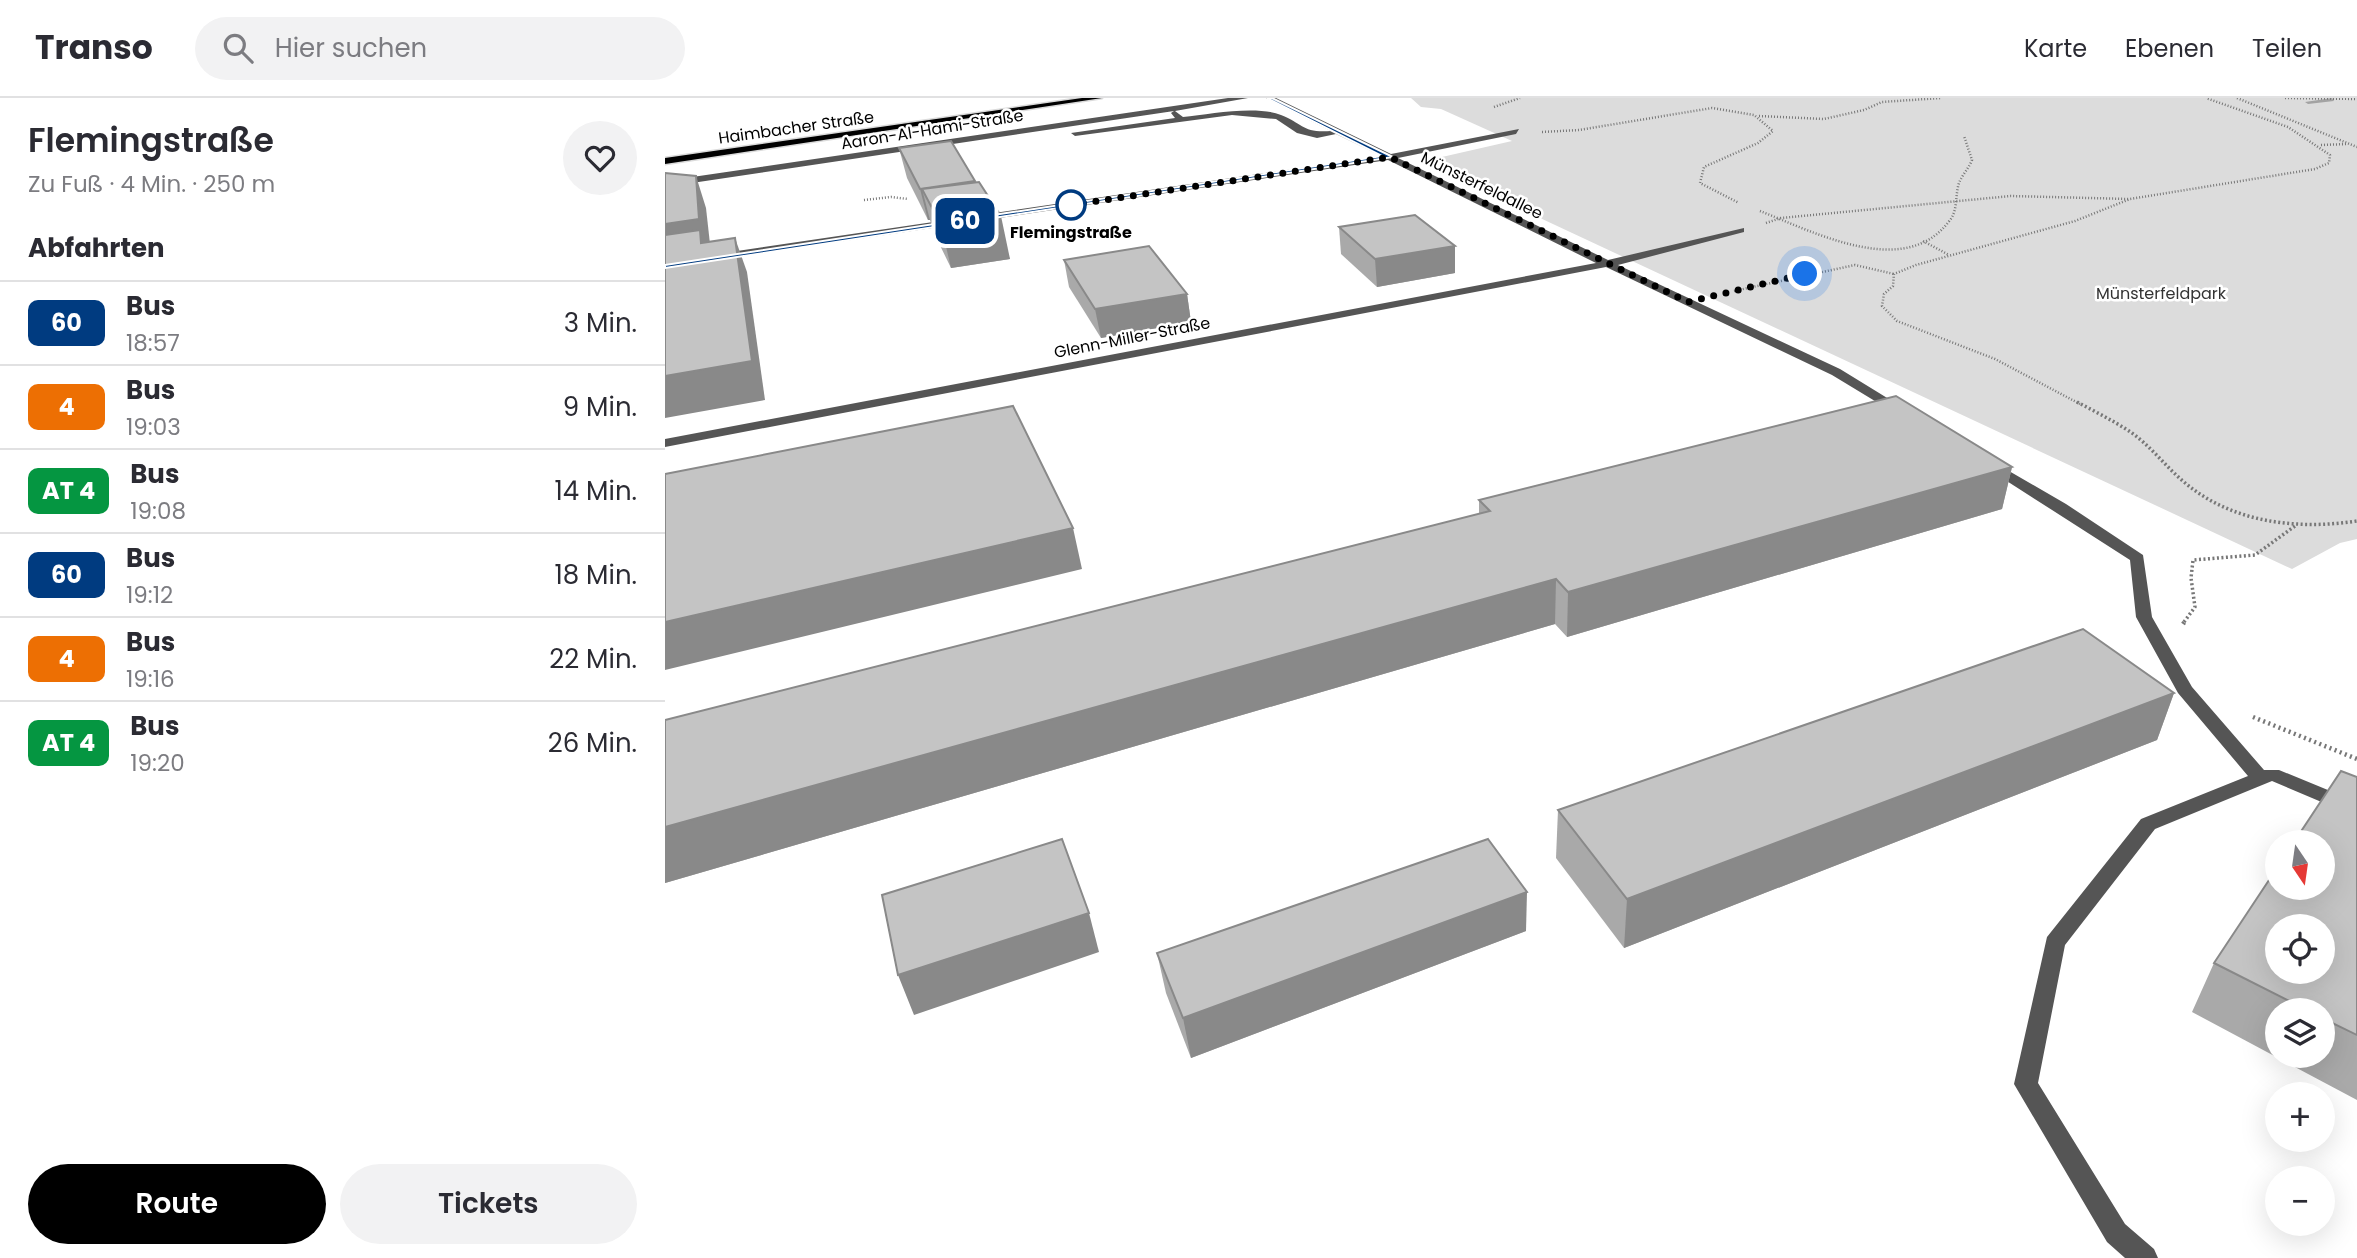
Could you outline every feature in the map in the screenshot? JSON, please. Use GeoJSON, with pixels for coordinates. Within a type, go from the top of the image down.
{"type":"FeatureCollection","features":[{"type":"Feature","properties":{"kind":"main road","name":"Haimbacher Straße"},"geometry":{"type":"LineString","coordinates":[[665,161],[1098,98]]}},
{"type":"Feature","properties":{"kind":"street","name":"Aaron-Al-Hami-Straße"},"geometry":{"type":"LineString","coordinates":[[665,184],[1244,98]]}},
{"type":"Feature","properties":{"kind":"street","name":"Münsterfeldallee"},"geometry":{"type":"LineString","coordinates":[[1270,98],[1605,263],[1836,372],[1919,422]]}},
{"type":"Feature","properties":{"kind":"street"},"geometry":{"type":"LineString","coordinates":[[1170,109],[1181,120]]}},
{"type":"Feature","properties":{"kind":"street"},"geometry":{"type":"LineString","coordinates":[[1045,127],[1068,133],[1099,131],[1231,113],[1278,117],[1300,131],[1317,135],[1339,133]]}},
{"type":"Feature","properties":{"kind":"street"},"geometry":{"type":"LineString","coordinates":[[702,260],[1390,157],[1516,131]]}},
{"type":"Feature","properties":{"kind":"street","name":"Glenn-Miller-Straße"},"geometry":{"type":"LineString","coordinates":[[665,443],[1643,257],[1740,230]]}},
{"type":"Feature","properties":{"kind":"street"},"geometry":{"type":"LineString","coordinates":[[1978,457],[2138,558],[2144,617],[2183,689],[2262,779]]}},
{"type":"Feature","properties":{"kind":"street"},"geometry":{"type":"LineString","coordinates":[[2144,1258],[2116,1233],[2026,1084],[2055,943],[2148,824],[2272,774],[2357,810]]}},
{"type":"Feature","properties":{"kind":"path"},"geometry":{"type":"LineString","coordinates":[[1520,98],[1486,111],[1485,116],[1491,123],[1516,131],[1579,130],[1712,108],[1730,109],[1755,116],[1767,122],[1773,131],[1758,143],[1704,167],[1700,183],[1741,203]]}},
{"type":"Feature","properties":{"kind":"path"},"geometry":{"type":"LineString","coordinates":[[1755,116],[1824,119],[1864,110],[1882,102],[1941,98]]}},
{"type":"Feature","properties":{"kind":"path"},"geometry":{"type":"LineString","coordinates":[[1781,218],[2025,195],[2130,199],[2315,169],[2329,163],[2330,155],[2320,145],[2264,116],[2206,98]]}},
{"type":"Feature","properties":{"kind":"path"},"geometry":{"type":"LineString","coordinates":[[2237,98],[2357,147]]}},
{"type":"Feature","properties":{"kind":"path"},"geometry":{"type":"LineString","coordinates":[[2285,98],[2357,99]]}},
{"type":"Feature","properties":{"kind":"path"},"geometry":{"type":"LineString","coordinates":[[1751,207],[1864,247],[1898,250],[1915,248],[1951,219],[1958,186],[1972,160],[1973,152],[1964,136]]}},
{"type":"Feature","properties":{"kind":"path"},"geometry":{"type":"LineString","coordinates":[[2320,145],[2350,144]]}},
{"type":"Feature","properties":{"kind":"path"},"geometry":{"type":"LineString","coordinates":[[864,200],[908,198],[915,207]]}},
{"type":"Feature","properties":{"kind":"path"},"geometry":{"type":"LineString","coordinates":[[1688,302],[1855,265],[1894,274],[1949,255],[2059,226],[2117,207],[2130,199]]}},
{"type":"Feature","properties":{"kind":"path"},"geometry":{"type":"LineString","coordinates":[[1923,241],[1949,255]]}},
{"type":"Feature","properties":{"kind":"path"},"geometry":{"type":"LineString","coordinates":[[1894,274],[1893,286],[1884,295],[1882,306],[1897,321],[1995,359],[2090,408],[2130,432],[2185,484],[2214,504],[2237,514],[2296,525],[2330,525],[2357,521]]}},
{"type":"Feature","properties":{"kind":"path"},"geometry":{"type":"LineString","coordinates":[[2154,635],[2183,625],[2195,607],[2191,578],[2193,560],[2211,556],[2255,555],[2296,525]]}},
{"type":"Feature","properties":{"kind":"path"},"geometry":{"type":"LineString","coordinates":[[2245,714],[2357,759]]}},
{"type":"Feature","properties":{"kind":"green space","name":"Münsterfeldpark"},"geometry":{"type":"Polygon","coordinates":[[[1411,98],[2357,98],[2357,539],[2340,543],[2292,569],[1420,162],[1512,141],[1441,109],[1421,107],[1411,98]]]}},
{"type":"Feature","properties":{"kind":"building"},"geometry":{"type":"Polygon","coordinates":[[[951,141],[975,181],[920,189],[899,148],[951,141]]]}},
{"type":"Feature","properties":{"kind":"building"},"geometry":{"type":"Polygon","coordinates":[[[665,173],[696,176],[699,219],[665,224],[665,173]]]}},
{"type":"Feature","properties":{"kind":"building"},"geometry":{"type":"Polygon","coordinates":[[[979,182],[1001,216],[941,225],[922,189],[979,182]]]}},
{"type":"Feature","properties":{"kind":"building"},"geometry":{"type":"Polygon","coordinates":[[[1415,215],[1455,246],[1375,259],[1339,227],[1415,215]]]}},
{"type":"Feature","properties":{"kind":"building"},"geometry":{"type":"Polygon","coordinates":[[[700,230],[701,243],[735,238],[752,361],[665,376],[665,235],[700,230]]]}},
{"type":"Feature","properties":{"kind":"building"},"geometry":{"type":"Polygon","coordinates":[[[1149,246],[1187,294],[1095,309],[1064,260],[1149,246]]]}},
{"type":"Feature","properties":{"kind":"building"},"geometry":{"type":"Polygon","coordinates":[[[1896,396],[2012,467],[1568,592],[1556,579],[665,827],[665,720],[1490,511],[1479,500],[1896,396]]]}},
{"type":"Feature","properties":{"kind":"building"},"geometry":{"type":"Polygon","coordinates":[[[1013,406],[1073,528],[665,622],[665,474],[1013,406]]]}},
{"type":"Feature","properties":{"kind":"building"},"geometry":{"type":"Polygon","coordinates":[[[2083,629],[2174,693],[1627,899],[1558,810],[2083,629]]]}},
{"type":"Feature","properties":{"kind":"building"},"geometry":{"type":"Polygon","coordinates":[[[2341,771],[2357,777],[2357,1035],[2335,1024],[2335,998],[2283,998],[2214,963],[2265,886],[2265,900],[2335,900],[2335,830],[2302,830],[2341,771]]]}},
{"type":"Feature","properties":{"kind":"building"},"geometry":{"type":"Polygon","coordinates":[[[1062,839],[1089,913],[898,975],[882,895],[1062,839]]]}},
{"type":"Feature","properties":{"kind":"building"},"geometry":{"type":"Polygon","coordinates":[[[1488,839],[1527,892],[1183,1018],[1157,953],[1488,839]]]}},
{"type":"Feature","properties":{"kind":"waterway"},"geometry":{"type":"LineString","coordinates":[[2308,102],[2332,100]]}},
{"type":"Feature","properties":{"kind":"bus line","name":"60"},"geometry":{"type":"LineString","coordinates":[[665,265],[1390,157],[1270,98]]}},
{"type":"Feature","properties":{"kind":"place","name":"Flemingstraße"},"geometry":{"type":"Point","coordinates":[1071,205]}},
{"type":"Feature","properties":{"kind":"route"},"geometry":{"type":"LineString","coordinates":[[1071,205],[1390,157],[1688,302],[1805,274]]}}]}
